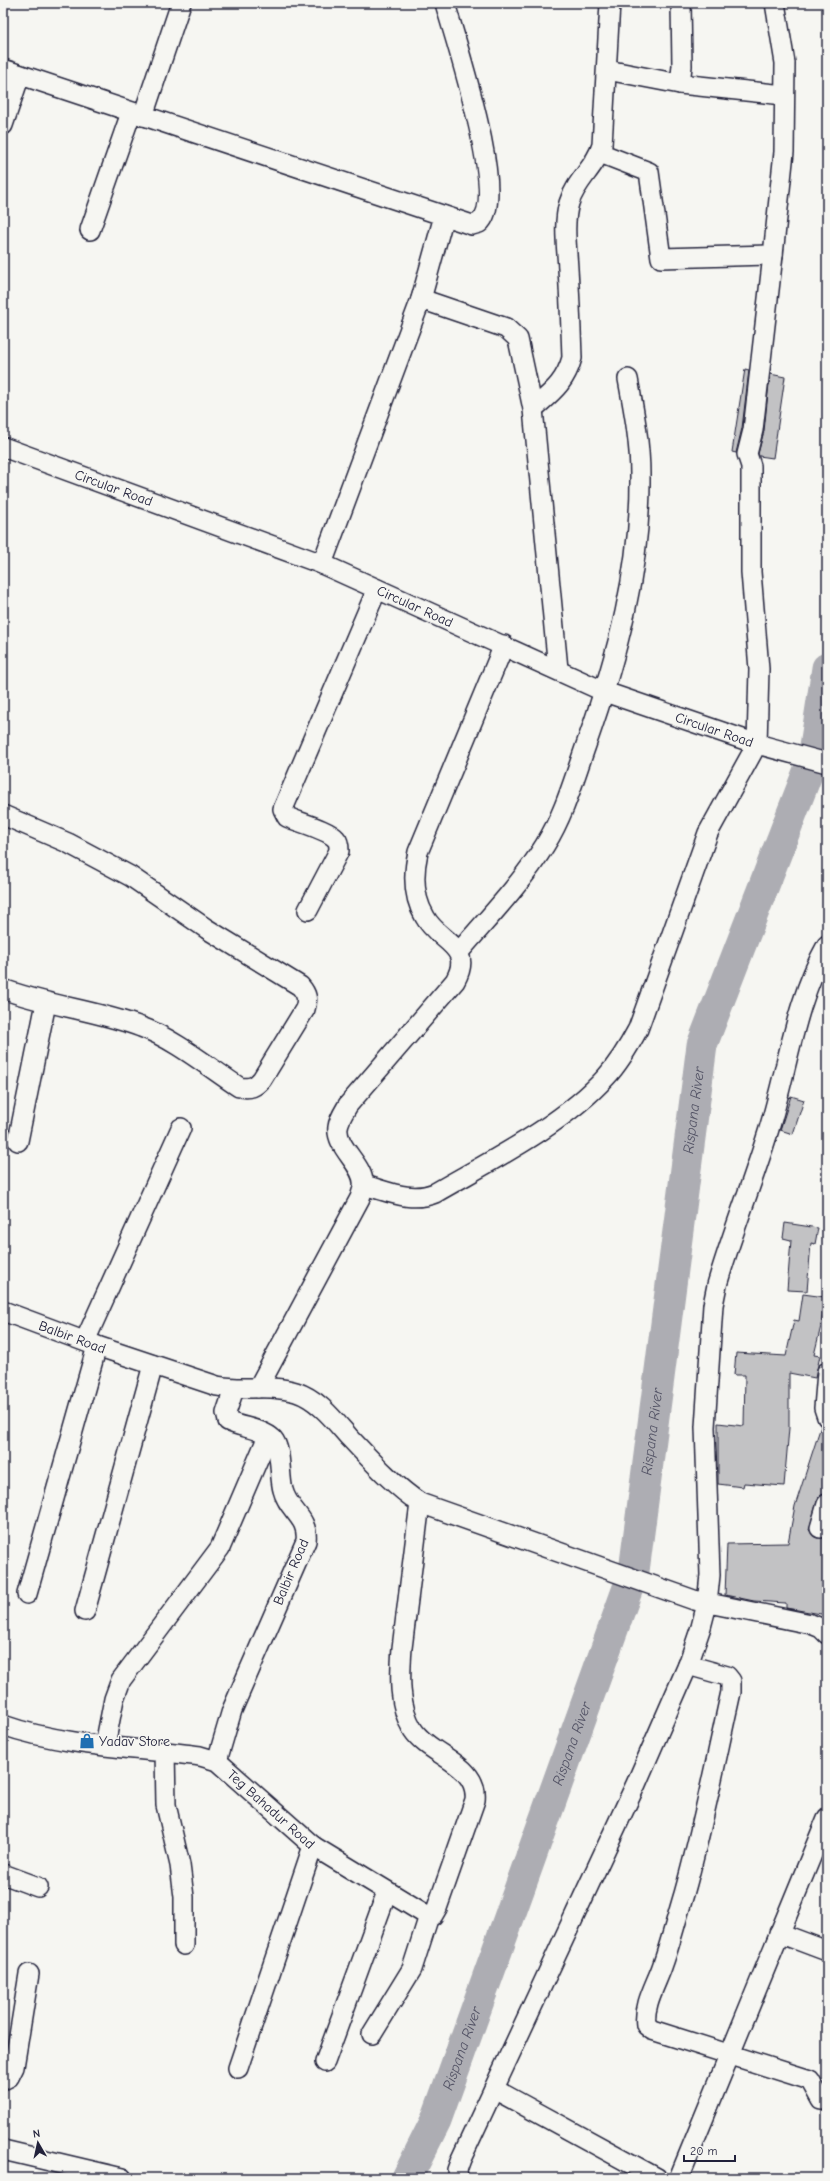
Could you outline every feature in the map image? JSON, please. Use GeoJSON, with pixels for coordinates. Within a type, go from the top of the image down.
{"type":"FeatureCollection","features":[{"type":"Feature","properties":{"kind":"street"},"geometry":{"type":"LineString","coordinates":[[3,125],[11,72],[444,216],[472,224],[479,223],[487,213],[489,189],[483,142],[445,3]]}},
{"type":"Feature","properties":{"kind":"street"},"geometry":{"type":"LineString","coordinates":[[533,409],[562,383],[568,373],[572,358],[566,228],[569,203],[582,176],[600,153],[607,70],[610,3]]}},
{"type":"Feature","properties":{"kind":"street"},"geometry":{"type":"LineString","coordinates":[[680,84],[682,66],[681,3]]}},
{"type":"Feature","properties":{"kind":"street"},"geometry":{"type":"LineString","coordinates":[[364,1185],[413,1198],[424,1198],[435,1193],[537,1132],[576,1104],[605,1078],[628,1047],[638,1029],[708,833],[757,744],[759,670],[751,572],[751,466],[747,454],[753,430],[784,152],[785,63],[775,3]]}},
{"type":"Feature","properties":{"kind":"street"},"geometry":{"type":"LineString","coordinates":[[90,230],[137,114],[177,4]]}},
{"type":"Feature","properties":{"kind":"street"},"geometry":{"type":"LineString","coordinates":[[607,70],[680,84],[784,95]]}},
{"type":"Feature","properties":{"kind":"street"},"geometry":{"type":"LineString","coordinates":[[600,153],[648,172],[661,258],[773,255]]}},
{"type":"Feature","properties":{"kind":"street"},"geometry":{"type":"LineString","coordinates":[[322,564],[421,299],[444,216]]}},
{"type":"Feature","properties":{"kind":"street"},"geometry":{"type":"LineString","coordinates":[[421,299],[506,328],[518,339],[533,409],[558,669]]}},
{"type":"Feature","properties":{"kind":"street"},"geometry":{"type":"LineString","coordinates":[[459,952],[532,864],[554,829],[605,692],[625,620],[635,553],[640,475],[634,414],[628,379]]}},
{"type":"Feature","properties":{"kind":"street","name":"Circular Road"},"geometry":{"type":"LineString","coordinates":[[3,447],[322,564],[558,669],[605,692],[757,744],[827,763]]}},
{"type":"Feature","properties":{"kind":"street"},"geometry":{"type":"LineString","coordinates":[[308,910],[339,851],[339,844],[336,838],[330,834],[287,817],[283,808],[377,589]]}},
{"type":"Feature","properties":{"kind":"street"},"geometry":{"type":"LineString","coordinates":[[258,1388],[360,1198],[364,1185],[361,1174],[339,1139],[337,1128],[340,1117],[348,1105],[455,981],[460,972],[462,963],[459,952],[426,919],[419,904],[415,886],[414,868],[418,852],[504,645]]}},
{"type":"Feature","properties":{"kind":"street"},"geometry":{"type":"LineString","coordinates":[[3,815],[68,843],[130,876],[206,929],[300,986],[305,992],[307,1000],[305,1009],[262,1079],[255,1087],[248,1088],[239,1087],[163,1038],[143,1027],[105,1015],[46,1003],[3,989]]}},
{"type":"Feature","properties":{"kind":"street"},"geometry":{"type":"LineString","coordinates":[[458,2178],[457,2170],[461,2159],[636,1784],[688,1665],[701,1602],[710,1575],[705,1427],[713,1305],[717,1285],[769,1128],[799,1011],[815,967],[827,945]]}},
{"type":"Feature","properties":{"kind":"street"},"geometry":{"type":"LineString","coordinates":[[18,1141],[46,1003]]}},
{"type":"Feature","properties":{"kind":"street"},"geometry":{"type":"LineString","coordinates":[[28,1594],[91,1344],[181,1128]]}},
{"type":"Feature","properties":{"kind":"street","name":"Balbir Road"},"geometry":{"type":"LineString","coordinates":[[3,1311],[91,1344],[202,1382],[234,1389],[280,1388],[296,1392],[309,1398],[321,1407],[377,1466],[407,1495],[420,1503],[701,1602],[825,1626]]}},
{"type":"Feature","properties":{"kind":"street"},"geometry":{"type":"LineString","coordinates":[[85,1611],[153,1365]]}},
{"type":"Feature","properties":{"kind":"street"},"geometry":{"type":"LineString","coordinates":[[827,1372],[824,1408],[827,1417]]}},
{"type":"Feature","properties":{"kind":"street"},"geometry":{"type":"LineString","coordinates":[[105,1745],[114,1699],[121,1680],[220,1548],[268,1436],[228,1421],[226,1413],[234,1389]]}},
{"type":"Feature","properties":{"kind":"street","name":"Balbir Road"},"geometry":{"type":"LineString","coordinates":[[217,1761],[232,1710],[306,1541],[306,1526],[285,1497],[278,1450],[274,1441],[268,1436]]}},
{"type":"Feature","properties":{"kind":"street"},"geometry":{"type":"LineString","coordinates":[[372,2034],[412,1969],[427,1915],[433,1915],[437,1908],[475,1800],[476,1792],[473,1782],[468,1775],[414,1730],[406,1714],[402,1695],[400,1671],[402,1648],[420,1503]]}},
{"type":"Feature","properties":{"kind":"street"},"geometry":{"type":"LineString","coordinates":[[820,1528],[827,1504]]}},
{"type":"Feature","properties":{"kind":"street"},"geometry":{"type":"LineString","coordinates":[[688,1665],[727,1676],[731,1681],[731,1692],[706,1809],[685,1892],[663,1965],[645,2016],[646,2025],[652,2030],[810,2080],[821,2100],[827,2100]]}},
{"type":"Feature","properties":{"kind":"street","name":"Teg Bahadur Road"},"geometry":{"type":"LineString","coordinates":[[3,1725],[34,1734],[105,1745],[200,1756],[217,1761],[313,1846],[427,1915]]}},
{"type":"Feature","properties":{"kind":"street"},"geometry":{"type":"LineString","coordinates":[[165,1751],[166,1805],[183,1886],[184,1945]]}},
{"type":"Feature","properties":{"kind":"street"},"geometry":{"type":"LineString","coordinates":[[679,2178],[827,1818]]}},
{"type":"Feature","properties":{"kind":"street"},"geometry":{"type":"LineString","coordinates":[[238,2068],[313,1846]]}},
{"type":"Feature","properties":{"kind":"street"},"geometry":{"type":"LineString","coordinates":[[3,1874],[38,1887]]}},
{"type":"Feature","properties":{"kind":"street"},"geometry":{"type":"LineString","coordinates":[[325,2062],[387,1892]]}},
{"type":"Feature","properties":{"kind":"street"},"geometry":{"type":"LineString","coordinates":[[779,1933],[827,1951]]}},
{"type":"Feature","properties":{"kind":"street"},"geometry":{"type":"LineString","coordinates":[[3,2080],[9,2077],[14,2067],[29,1974]]}},
{"type":"Feature","properties":{"kind":"street"},"geometry":{"type":"LineString","coordinates":[[494,2089],[657,2178]]}},
{"type":"Feature","properties":{"kind":"street"},"geometry":{"type":"LineString","coordinates":[[3,2150],[122,2178]]}},
{"type":"Feature","properties":{"kind":"building"},"geometry":{"type":"Polygon","coordinates":[[[745,369],[749,370],[742,428],[736,453],[732,452],[745,369]]]}},
{"type":"Feature","properties":{"kind":"building"},"geometry":{"type":"Polygon","coordinates":[[[770,374],[785,377],[773,458],[759,456],[758,454],[764,431],[770,374]]]}},
{"type":"Feature","properties":{"kind":"building"},"geometry":{"type":"Polygon","coordinates":[[[791,1096],[804,1100],[793,1134],[780,1130],[791,1096]]]}},
{"type":"Feature","properties":{"kind":"building"},"geometry":{"type":"Polygon","coordinates":[[[785,1223],[818,1228],[815,1244],[811,1243],[807,1291],[787,1290],[791,1240],[783,1238],[785,1223]]]}},
{"type":"Feature","properties":{"kind":"building"},"geometry":{"type":"Polygon","coordinates":[[[803,1294],[825,1297],[821,1326],[814,1355],[820,1356],[815,1378],[789,1373],[789,1428],[784,1486],[744,1483],[743,1487],[718,1484],[718,1423],[744,1426],[745,1375],[734,1375],[736,1353],[786,1356],[794,1320],[799,1321],[803,1294]]]}},
{"type":"Feature","properties":{"kind":"building"},"geometry":{"type":"Polygon","coordinates":[[[821,1426],[827,1428],[827,1493],[820,1496],[817,1501],[809,1530],[817,1538],[827,1536],[827,1615],[786,1608],[786,1603],[754,1601],[725,1595],[727,1544],[788,1543],[795,1506],[821,1426]]]}},
{"type":"Feature","properties":{"kind":"waterway","name":"Rispana River"},"geometry":{"type":"LineString","coordinates":[[407,2178],[436,2120],[634,1571],[702,1045],[813,759],[827,668]]}},
{"type":"Feature","properties":{"kind":"place","name":"Yadav Store"},"geometry":{"type":"Point","coordinates":[87,1741]}}]}
